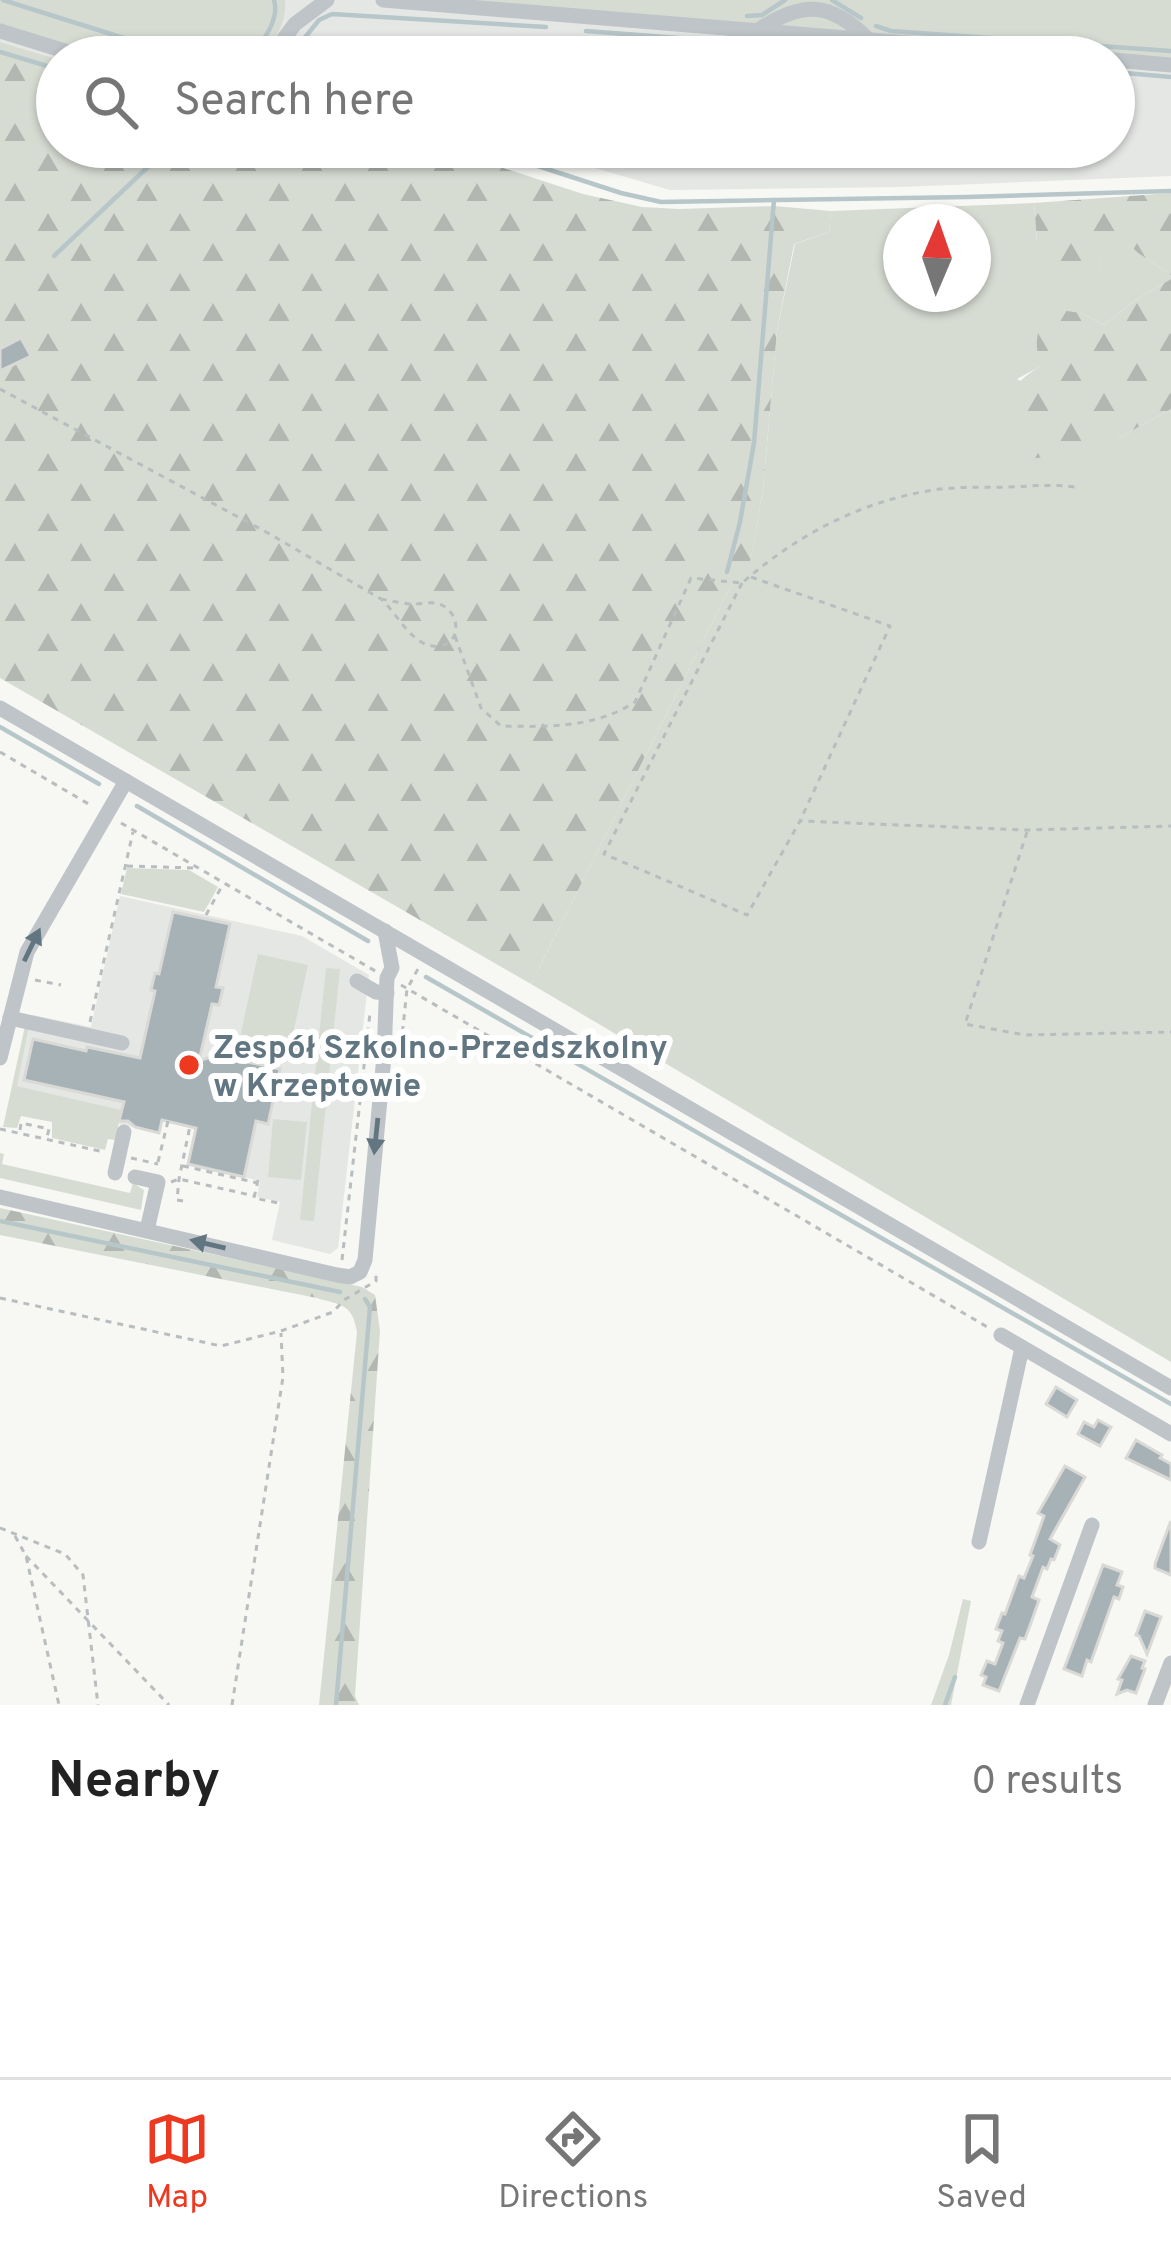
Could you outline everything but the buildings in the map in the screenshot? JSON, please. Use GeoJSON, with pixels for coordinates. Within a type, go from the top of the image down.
{"type":"FeatureCollection","features":[{"type":"Feature","properties":{"kind":"street"},"geometry":{"type":"LineString","coordinates":[[293,0],[295,24]]}},
{"type":"Feature","properties":{"kind":"street"},"geometry":{"type":"LineString","coordinates":[[286,36],[327,0]]}},
{"type":"Feature","properties":{"kind":"street"},"geometry":{"type":"LineString","coordinates":[[383,0],[564,8],[819,36]]}},
{"type":"Feature","properties":{"kind":"street"},"geometry":{"type":"LineString","coordinates":[[757,31],[780,14],[807,5],[836,12],[864,36]]}},
{"type":"Feature","properties":{"kind":"street"},"geometry":{"type":"LineString","coordinates":[[0,31],[36,42]]}},
{"type":"Feature","properties":{"kind":"street"},"geometry":{"type":"LineString","coordinates":[[1135,61],[1171,64]]}},
{"type":"Feature","properties":{"kind":"street"},"geometry":{"type":"LineString","coordinates":[[0,708],[1171,1388]]}},
{"type":"Feature","properties":{"kind":"street"},"geometry":{"type":"LineString","coordinates":[[0,1058],[27,952],[126,781]]}},
{"type":"Feature","properties":{"kind":"street"},"geometry":{"type":"LineString","coordinates":[[0,1197],[337,1275],[360,1272],[365,1260],[384,1057],[385,931]]}},
{"type":"Feature","properties":{"kind":"street"},"geometry":{"type":"LineString","coordinates":[[381,982],[410,956],[424,954]]}},
{"type":"Feature","properties":{"kind":"street"},"geometry":{"type":"LineString","coordinates":[[10,1018],[122,1043]]}},
{"type":"Feature","properties":{"kind":"street"},"geometry":{"type":"LineString","coordinates":[[117,1164],[124,1132]]}},
{"type":"Feature","properties":{"kind":"street"},"geometry":{"type":"LineString","coordinates":[[135,1177],[158,1183],[147,1230]]}},
{"type":"Feature","properties":{"kind":"street"},"geometry":{"type":"LineString","coordinates":[[1001,1335],[1171,1434]]}},
{"type":"Feature","properties":{"kind":"street"},"geometry":{"type":"LineString","coordinates":[[979,1542],[1022,1348]]}},
{"type":"Feature","properties":{"kind":"street"},"geometry":{"type":"LineString","coordinates":[[1027,1705],[1093,1525]]}},
{"type":"Feature","properties":{"kind":"street"},"geometry":{"type":"LineString","coordinates":[[1155,1705],[1171,1663]]}},
{"type":"Feature","properties":{"kind":"path"},"geometry":{"type":"LineString","coordinates":[[0,389],[381,599],[423,644],[438,646],[455,636]]}},
{"type":"Feature","properties":{"kind":"path"},"geometry":{"type":"LineString","coordinates":[[749,577],[890,626],[800,821],[747,915],[604,854],[742,583],[772,557],[814,529],[900,498],[975,487],[1046,483],[1075,488]]}},
{"type":"Feature","properties":{"kind":"path"},"geometry":{"type":"LineString","coordinates":[[381,599],[439,603],[448,610],[481,708],[501,726],[585,723],[635,702],[691,578],[742,583]]}},
{"type":"Feature","properties":{"kind":"path"},"geometry":{"type":"LineString","coordinates":[[0,752],[224,883],[381,982],[407,989],[1001,1335]]}},
{"type":"Feature","properties":{"kind":"path"},"geometry":{"type":"LineString","coordinates":[[800,821],[1027,830],[1171,826]]}},
{"type":"Feature","properties":{"kind":"path"},"geometry":{"type":"LineString","coordinates":[[89,1028],[134,830]]}},
{"type":"Feature","properties":{"kind":"path"},"geometry":{"type":"LineString","coordinates":[[1027,830],[964,1024],[1025,1035],[1171,1032]]}},
{"type":"Feature","properties":{"kind":"path"},"geometry":{"type":"LineString","coordinates":[[125,866],[199,868]]}},
{"type":"Feature","properties":{"kind":"path"},"geometry":{"type":"LineString","coordinates":[[206,915],[224,883]]}},
{"type":"Feature","properties":{"kind":"path"},"geometry":{"type":"LineString","coordinates":[[400,1056],[407,989],[424,954]]}},
{"type":"Feature","properties":{"kind":"path"},"geometry":{"type":"LineString","coordinates":[[33,980],[61,985]]}},
{"type":"Feature","properties":{"kind":"path"},"geometry":{"type":"LineString","coordinates":[[342,1260],[381,982]]}},
{"type":"Feature","properties":{"kind":"path"},"geometry":{"type":"LineString","coordinates":[[0,1129],[47,1139],[117,1164],[158,1164],[168,1121]]}},
{"type":"Feature","properties":{"kind":"path"},"geometry":{"type":"LineString","coordinates":[[19,1133],[21,1123],[49,1129],[47,1139]]}},
{"type":"Feature","properties":{"kind":"path"},"geometry":{"type":"LineString","coordinates":[[184,1201],[177,1200],[178,1179],[190,1126]]}},
{"type":"Feature","properties":{"kind":"path"},"geometry":{"type":"LineString","coordinates":[[181,1166],[258,1181],[255,1196]]}},
{"type":"Feature","properties":{"kind":"path"},"geometry":{"type":"LineString","coordinates":[[158,1183],[178,1179],[278,1203]]}},
{"type":"Feature","properties":{"kind":"path"},"geometry":{"type":"LineString","coordinates":[[0,1298],[221,1346],[333,1312],[376,1281],[378,1258]]}},
{"type":"Feature","properties":{"kind":"path"},"geometry":{"type":"LineString","coordinates":[[232,1705],[283,1377],[281,1331]]}},
{"type":"Feature","properties":{"kind":"path"},"geometry":{"type":"LineString","coordinates":[[0,1528],[65,1553],[83,1575],[98,1705]]}},
{"type":"Feature","properties":{"kind":"path"},"geometry":{"type":"LineString","coordinates":[[14,1534],[26,1556],[169,1705]]}},
{"type":"Feature","properties":{"kind":"path"},"geometry":{"type":"LineString","coordinates":[[26,1556],[59,1705]]}},
{"type":"Feature","properties":{"kind":"shaded area"},"geometry":{"type":"Polygon","coordinates":[[[0,0],[1171,0],[1171,176],[670,190],[595,168],[1135,168],[1135,36],[36,36],[36,53],[0,42],[0,0]]]}},
{"type":"Feature","properties":{"kind":"shaded area","name":"Zespół Szkolno-Przedszkolny w Krzeptowie"},"geometry":{"type":"Polygon","coordinates":[[[120,896],[302,936],[369,975],[338,1248],[330,1254],[272,1240],[280,1202],[257,1197],[260,1181],[188,1164],[195,1127],[162,1120],[159,1133],[119,1124],[122,1110],[16,1086],[32,1015],[91,1027],[120,896]]]}},
{"type":"Feature","properties":{"kind":"green space"},"geometry":{"type":"Polygon","coordinates":[[[0,0],[285,0],[275,36],[39,36],[0,24],[0,0]]]}},
{"type":"Feature","properties":{"kind":"green space"},"geometry":{"type":"Polygon","coordinates":[[[462,0],[1171,0],[1171,58],[1135,55],[1135,36],[902,36],[462,0]]]}},
{"type":"Feature","properties":{"kind":"green space"},"geometry":{"type":"Polygon","coordinates":[[[0,42],[36,53],[36,168],[503,168],[642,207],[774,206],[831,211],[829,232],[794,244],[777,331],[763,489],[751,559],[726,595],[531,984],[0,678],[0,42]]]}},
{"type":"Feature","properties":{"kind":"green space"},"geometry":{"type":"Polygon","coordinates":[[[1171,193],[1171,275],[1122,238],[1105,238],[1099,269],[1084,281],[1045,267],[1037,242],[1034,203],[1171,193]]]}},
{"type":"Feature","properties":{"kind":"green space"},"geometry":{"type":"Polygon","coordinates":[[[1034,203],[1037,242],[1099,269],[1104,238],[1123,238],[1171,275],[1104,325],[1081,313],[1041,366],[1017,379],[1117,439],[1171,409],[1171,1362],[531,984],[726,595],[751,558],[763,489],[777,331],[795,244],[829,232],[831,211],[883,209],[883,312],[991,312],[991,205],[1034,203]]]}},
{"type":"Feature","properties":{"kind":"green space"},"geometry":{"type":"Polygon","coordinates":[[[1171,279],[1171,409],[1117,439],[1020,460],[1009,406],[1016,386],[1041,366],[1038,335],[1047,316],[1053,309],[1081,313],[1104,325],[1171,279]]]}},
{"type":"Feature","properties":{"kind":"green space"},"geometry":{"type":"Polygon","coordinates":[[[127,868],[189,870],[218,887],[204,912],[121,894],[127,868]]]}},
{"type":"Feature","properties":{"kind":"green space"},"geometry":{"type":"Polygon","coordinates":[[[258,954],[308,965],[289,1052],[239,1042],[258,954]]]}},
{"type":"Feature","properties":{"kind":"green space"},"geometry":{"type":"Polygon","coordinates":[[[326,968],[340,969],[314,1221],[300,1220],[326,968]]]}},
{"type":"Feature","properties":{"kind":"green space"},"geometry":{"type":"Polygon","coordinates":[[[25,1026],[29,1027],[17,1086],[122,1110],[115,1140],[108,1139],[105,1150],[52,1138],[52,1122],[21,1116],[17,1128],[3,1127],[25,1026]]]}},
{"type":"Feature","properties":{"kind":"green space"},"geometry":{"type":"Polygon","coordinates":[[[273,1119],[307,1122],[301,1180],[268,1177],[273,1119]]]}},
{"type":"Feature","properties":{"kind":"green space"},"geometry":{"type":"Polygon","coordinates":[[[0,1153],[4,1154],[2,1164],[130,1193],[133,1183],[144,1190],[141,1210],[0,1178],[0,1153]]]}},
{"type":"Feature","properties":{"kind":"green space"},"geometry":{"type":"Polygon","coordinates":[[[0,1208],[362,1287],[375,1295],[380,1331],[355,1696],[359,1705],[319,1705],[357,1332],[349,1311],[317,1298],[0,1235],[0,1208]]]}},
{"type":"Feature","properties":{"kind":"green space"},"geometry":{"type":"Polygon","coordinates":[[[963,1599],[971,1601],[951,1705],[931,1705],[949,1655],[963,1599]]]}},
{"type":"Feature","properties":{"kind":"waterway"},"geometry":{"type":"LineString","coordinates":[[3,0],[117,36]]}},
{"type":"Feature","properties":{"kind":"waterway"},"geometry":{"type":"LineString","coordinates":[[266,36],[274,0]]}},
{"type":"Feature","properties":{"kind":"waterway"},"geometry":{"type":"LineString","coordinates":[[747,16],[762,15],[785,0]]}},
{"type":"Feature","properties":{"kind":"waterway"},"geometry":{"type":"LineString","coordinates":[[832,0],[861,18]]}},
{"type":"Feature","properties":{"kind":"waterway"},"geometry":{"type":"LineString","coordinates":[[306,36],[319,20],[332,14],[546,27]]}},
{"type":"Feature","properties":{"kind":"waterway"},"geometry":{"type":"LineString","coordinates":[[876,26],[961,36]]}},
{"type":"Feature","properties":{"kind":"waterway"},"geometry":{"type":"LineString","coordinates":[[586,31],[652,36]]}},
{"type":"Feature","properties":{"kind":"waterway"},"geometry":{"type":"LineString","coordinates":[[1135,48],[1171,51]]}},
{"type":"Feature","properties":{"kind":"waterway"},"geometry":{"type":"LineString","coordinates":[[0,52],[36,63]]}},
{"type":"Feature","properties":{"kind":"waterway"},"geometry":{"type":"LineString","coordinates":[[1135,74],[1171,77]]}},
{"type":"Feature","properties":{"kind":"waterway"},"geometry":{"type":"LineString","coordinates":[[54,256],[147,168]]}},
{"type":"Feature","properties":{"kind":"waterway"},"geometry":{"type":"LineString","coordinates":[[544,168],[661,202],[1171,191]]}},
{"type":"Feature","properties":{"kind":"waterway"},"geometry":{"type":"LineString","coordinates":[[727,572],[754,443],[774,200]]}},
{"type":"Feature","properties":{"kind":"waterway"},"geometry":{"type":"LineString","coordinates":[[0,727],[99,784]]}},
{"type":"Feature","properties":{"kind":"waterway"},"geometry":{"type":"LineString","coordinates":[[137,806],[368,941]]}},
{"type":"Feature","properties":{"kind":"waterway"},"geometry":{"type":"LineString","coordinates":[[426,977],[1171,1404]]}},
{"type":"Feature","properties":{"kind":"waterway"},"geometry":{"type":"LineString","coordinates":[[0,1221],[340,1292]]}},
{"type":"Feature","properties":{"kind":"waterway"},"geometry":{"type":"LineString","coordinates":[[336,1705],[370,1307],[365,1299]]}},
{"type":"Feature","properties":{"kind":"waterway"},"geometry":{"type":"LineString","coordinates":[[945,1705],[955,1677]]}},
{"type":"Feature","properties":{"kind":"place","name":"Zespół Szkolno-Przedszkolny w Krzeptowie"},"geometry":{"type":"Point","coordinates":[189,1065]}}]}
